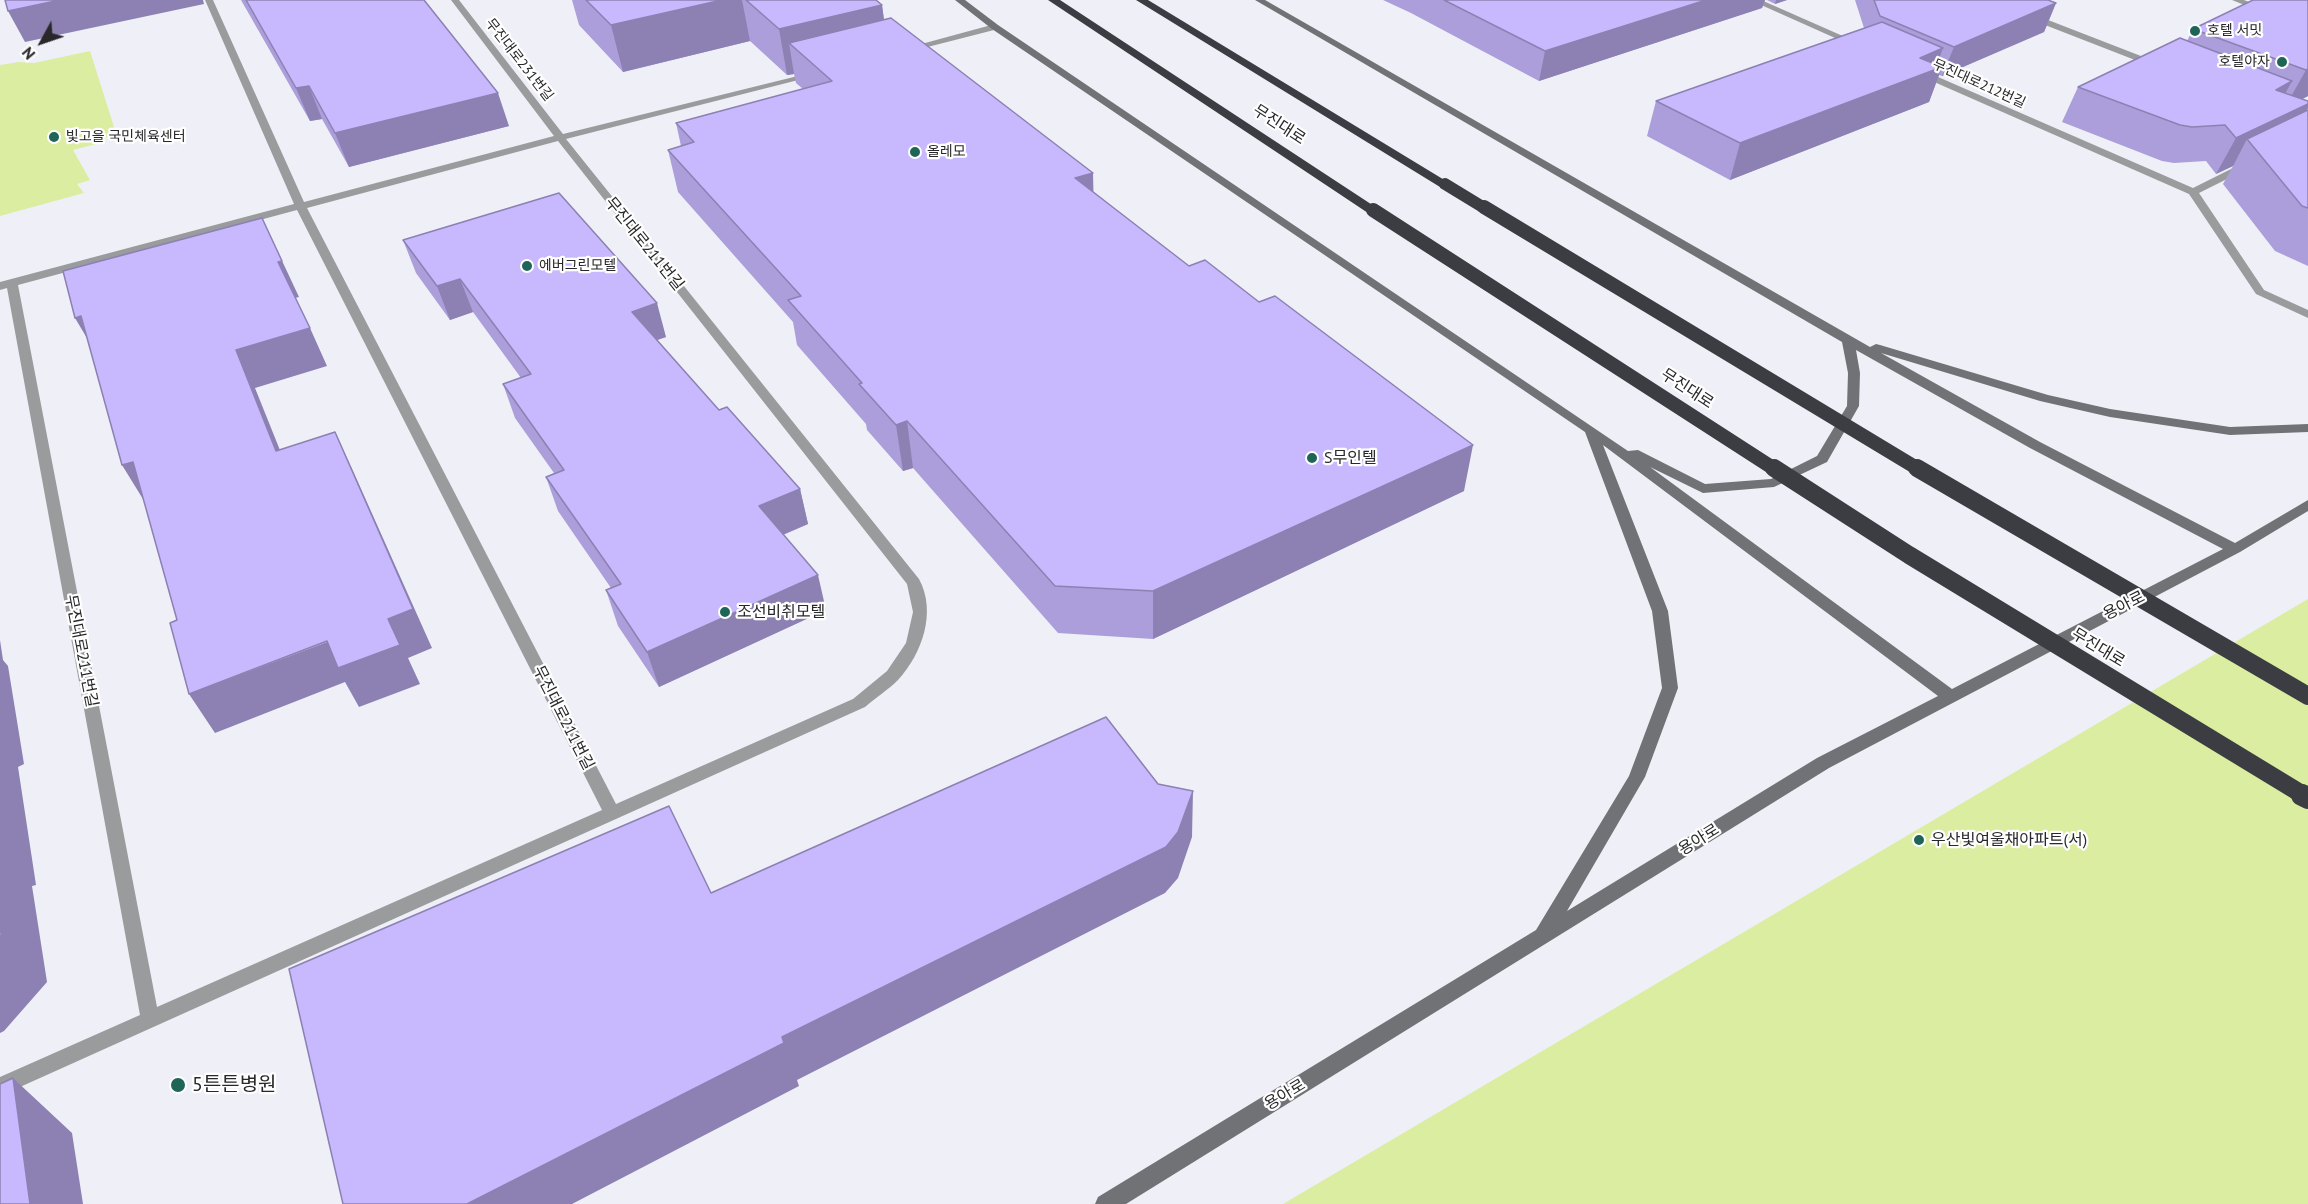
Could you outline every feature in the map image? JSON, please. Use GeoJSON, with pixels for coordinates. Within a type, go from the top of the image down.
{"type":"FeatureCollection","features":[{"type":"Feature","properties":{"kind":"highway","name":"무진대로"},"geometry":{"type":"LineString","coordinates":[[1053,0],[1373,210],[1909,555],[2308,798]]}},
{"type":"Feature","properties":{"kind":"highway"},"geometry":{"type":"LineString","coordinates":[[1141,0],[1917,468],[2308,696]]}},
{"type":"Feature","properties":{"kind":"street"},"geometry":{"type":"LineString","coordinates":[[209,0],[301,207]]}},
{"type":"Feature","properties":{"kind":"street","name":"무진대로231번길"},"geometry":{"type":"LineString","coordinates":[[455,0],[561,137]]}},
{"type":"Feature","properties":{"kind":"street"},"geometry":{"type":"LineString","coordinates":[[959,0],[995,27],[1591,430],[1951,697]]}},
{"type":"Feature","properties":{"kind":"street"},"geometry":{"type":"LineString","coordinates":[[1258,0],[1848,340],[2035,445],[2235,549]]}},
{"type":"Feature","properties":{"kind":"street"},"geometry":{"type":"LineString","coordinates":[[1754,0],[1864,48]]}},
{"type":"Feature","properties":{"kind":"street"},"geometry":{"type":"LineString","coordinates":[[2236,0],[2277,14]]}},
{"type":"Feature","properties":{"kind":"street"},"geometry":{"type":"LineString","coordinates":[[2021,13],[2165,68]]}},
{"type":"Feature","properties":{"kind":"street"},"geometry":{"type":"LineString","coordinates":[[892,53],[995,27]]}},
{"type":"Feature","properties":{"kind":"street","name":"무진대로212번길"},"geometry":{"type":"LineString","coordinates":[[1908,67],[2193,192]]}},
{"type":"Feature","properties":{"kind":"street","name":"무진대로211번길"},"geometry":{"type":"LineString","coordinates":[[150,1019],[6,285],[561,137],[824,70]]}},
{"type":"Feature","properties":{"kind":"street","name":"무진대로211번길"},"geometry":{"type":"LineString","coordinates":[[301,207],[612,813],[859,702],[893,675],[914,644],[921,612],[914,583],[561,137]]}},
{"type":"Feature","properties":{"kind":"street"},"geometry":{"type":"LineString","coordinates":[[2256,161],[2193,192],[2260,292],[2308,314]]}},
{"type":"Feature","properties":{"kind":"street"},"geometry":{"type":"LineString","coordinates":[[1591,430],[1703,489],[1774,483],[1822,459],[1853,406],[1854,373],[1848,340]]}},
{"type":"Feature","properties":{"kind":"street"},"geometry":{"type":"LineString","coordinates":[[1848,340],[2045,398],[2110,413],[2230,431],[2308,428]]}},
{"type":"Feature","properties":{"kind":"street"},"geometry":{"type":"LineString","coordinates":[[1541,938],[1637,777],[1670,688],[1660,611],[1591,430]]}},
{"type":"Feature","properties":{"kind":"street","name":"용아로"},"geometry":{"type":"LineString","coordinates":[[1106,1204],[1823,763],[2235,549],[2308,505]]}},
{"type":"Feature","properties":{"kind":"street"},"geometry":{"type":"LineString","coordinates":[[0,1087],[612,813]]}},
{"type":"Feature","properties":{"kind":"green space","name":"빛고을 국민체육센터"},"geometry":{"type":"Polygon","coordinates":[[[90,51],[115,130],[100,143],[73,150],[90,180],[77,184],[84,193],[0,216],[0,65],[19,62],[34,63],[90,51]]]}},
{"type":"Feature","properties":{"kind":"green space"},"geometry":{"type":"Polygon","coordinates":[[[2308,599],[2308,1204],[1283,1204],[2308,599]]]}},
{"type":"Feature","properties":{"kind":"building"},"geometry":{"type":"Polygon","coordinates":[[[5,0],[60,0],[8,11],[5,0]]]}},
{"type":"Feature","properties":{"kind":"building"},"geometry":{"type":"Polygon","coordinates":[[[246,0],[424,0],[498,93],[335,133],[309,86],[296,88],[246,0]]]}},
{"type":"Feature","properties":{"kind":"building"},"geometry":{"type":"Polygon","coordinates":[[[586,0],[722,0],[611,25],[586,0]]]}},
{"type":"Feature","properties":{"kind":"building"},"geometry":{"type":"Polygon","coordinates":[[[746,0],[876,0],[882,5],[779,29],[746,0]]]}},
{"type":"Feature","properties":{"kind":"building"},"geometry":{"type":"Polygon","coordinates":[[[1444,0],[1706,0],[1545,51],[1444,0]]]}},
{"type":"Feature","properties":{"kind":"building"},"geometry":{"type":"Polygon","coordinates":[[[1874,0],[2048,0],[2056,3],[1954,47],[1880,16],[1874,0]]]}},
{"type":"Feature","properties":{"kind":"building"},"geometry":{"type":"Polygon","coordinates":[[[2253,0],[2308,0],[2308,69],[2193,29],[2253,0]]]}},
{"type":"Feature","properties":{"kind":"building"},"geometry":{"type":"Polygon","coordinates":[[[891,18],[1093,173],[1075,178],[1189,266],[1205,260],[1259,302],[1275,296],[1473,445],[1153,591],[1055,586],[907,421],[896,425],[859,384],[862,383],[788,300],[801,296],[668,150],[694,142],[676,123],[832,81],[789,43],[891,18]]]}},
{"type":"Feature","properties":{"kind":"building"},"geometry":{"type":"Polygon","coordinates":[[[1882,22],[1943,48],[1920,58],[1942,67],[1740,143],[1656,101],[1882,22]]]}},
{"type":"Feature","properties":{"kind":"building"},"geometry":{"type":"Polygon","coordinates":[[[2180,38],[2292,81],[2276,90],[2308,101],[2308,104],[2236,138],[2225,125],[2192,127],[2180,125],[2078,87],[2180,38]]]}},
{"type":"Feature","properties":{"kind":"building"},"geometry":{"type":"Polygon","coordinates":[[[2308,110],[2308,208],[2302,206],[2247,139],[2308,110]]]}},
{"type":"Feature","properties":{"kind":"building"},"geometry":{"type":"Polygon","coordinates":[[[559,193],[657,303],[632,312],[719,410],[727,407],[800,489],[759,506],[818,575],[647,652],[606,590],[621,584],[546,477],[564,470],[503,384],[531,374],[460,279],[437,286],[403,240],[559,193]]]}},
{"type":"Feature","properties":{"kind":"building"},"geometry":{"type":"Polygon","coordinates":[[[262,218],[282,261],[278,262],[310,328],[236,350],[276,451],[335,432],[413,609],[388,619],[400,645],[338,668],[327,641],[189,694],[170,623],[177,620],[133,462],[122,465],[81,316],[75,318],[63,271],[262,218]]]}},
{"type":"Feature","properties":{"kind":"building"},"geometry":{"type":"Polygon","coordinates":[[[1106,717],[1158,784],[1193,791],[1178,832],[1166,847],[782,1037],[784,1043],[467,1204],[343,1204],[289,969],[669,806],[711,893],[1106,717]]]}},
{"type":"Feature","properties":{"kind":"building"},"geometry":{"type":"Polygon","coordinates":[[[13,1078],[30,1204],[0,1204],[0,1084],[13,1078]]]}},
{"type":"Feature","properties":{"kind":"place","name":"호텔 서밋"},"geometry":{"type":"Point","coordinates":[2195,31]}},
{"type":"Feature","properties":{"kind":"place","name":"호텔야자"},"geometry":{"type":"Point","coordinates":[2282,62]}},
{"type":"Feature","properties":{"kind":"place","name":"빛고을 국민체육센터"},"geometry":{"type":"Point","coordinates":[54,137]}},
{"type":"Feature","properties":{"kind":"place","name":"올레모"},"geometry":{"type":"Point","coordinates":[915,152]}},
{"type":"Feature","properties":{"kind":"place","name":"에버그린모텔"},"geometry":{"type":"Point","coordinates":[527,266]}},
{"type":"Feature","properties":{"kind":"place","name":"S무인텔"},"geometry":{"type":"Point","coordinates":[1312,458]}},
{"type":"Feature","properties":{"kind":"place","name":"조선비취모텔"},"geometry":{"type":"Point","coordinates":[725,612]}},
{"type":"Feature","properties":{"kind":"place","name":"우산빛여울채아파트(서)"},"geometry":{"type":"Point","coordinates":[1919,840]}},
{"type":"Feature","properties":{"kind":"place","name":"5튼튼병원"},"geometry":{"type":"Point","coordinates":[178,1085]}}]}
